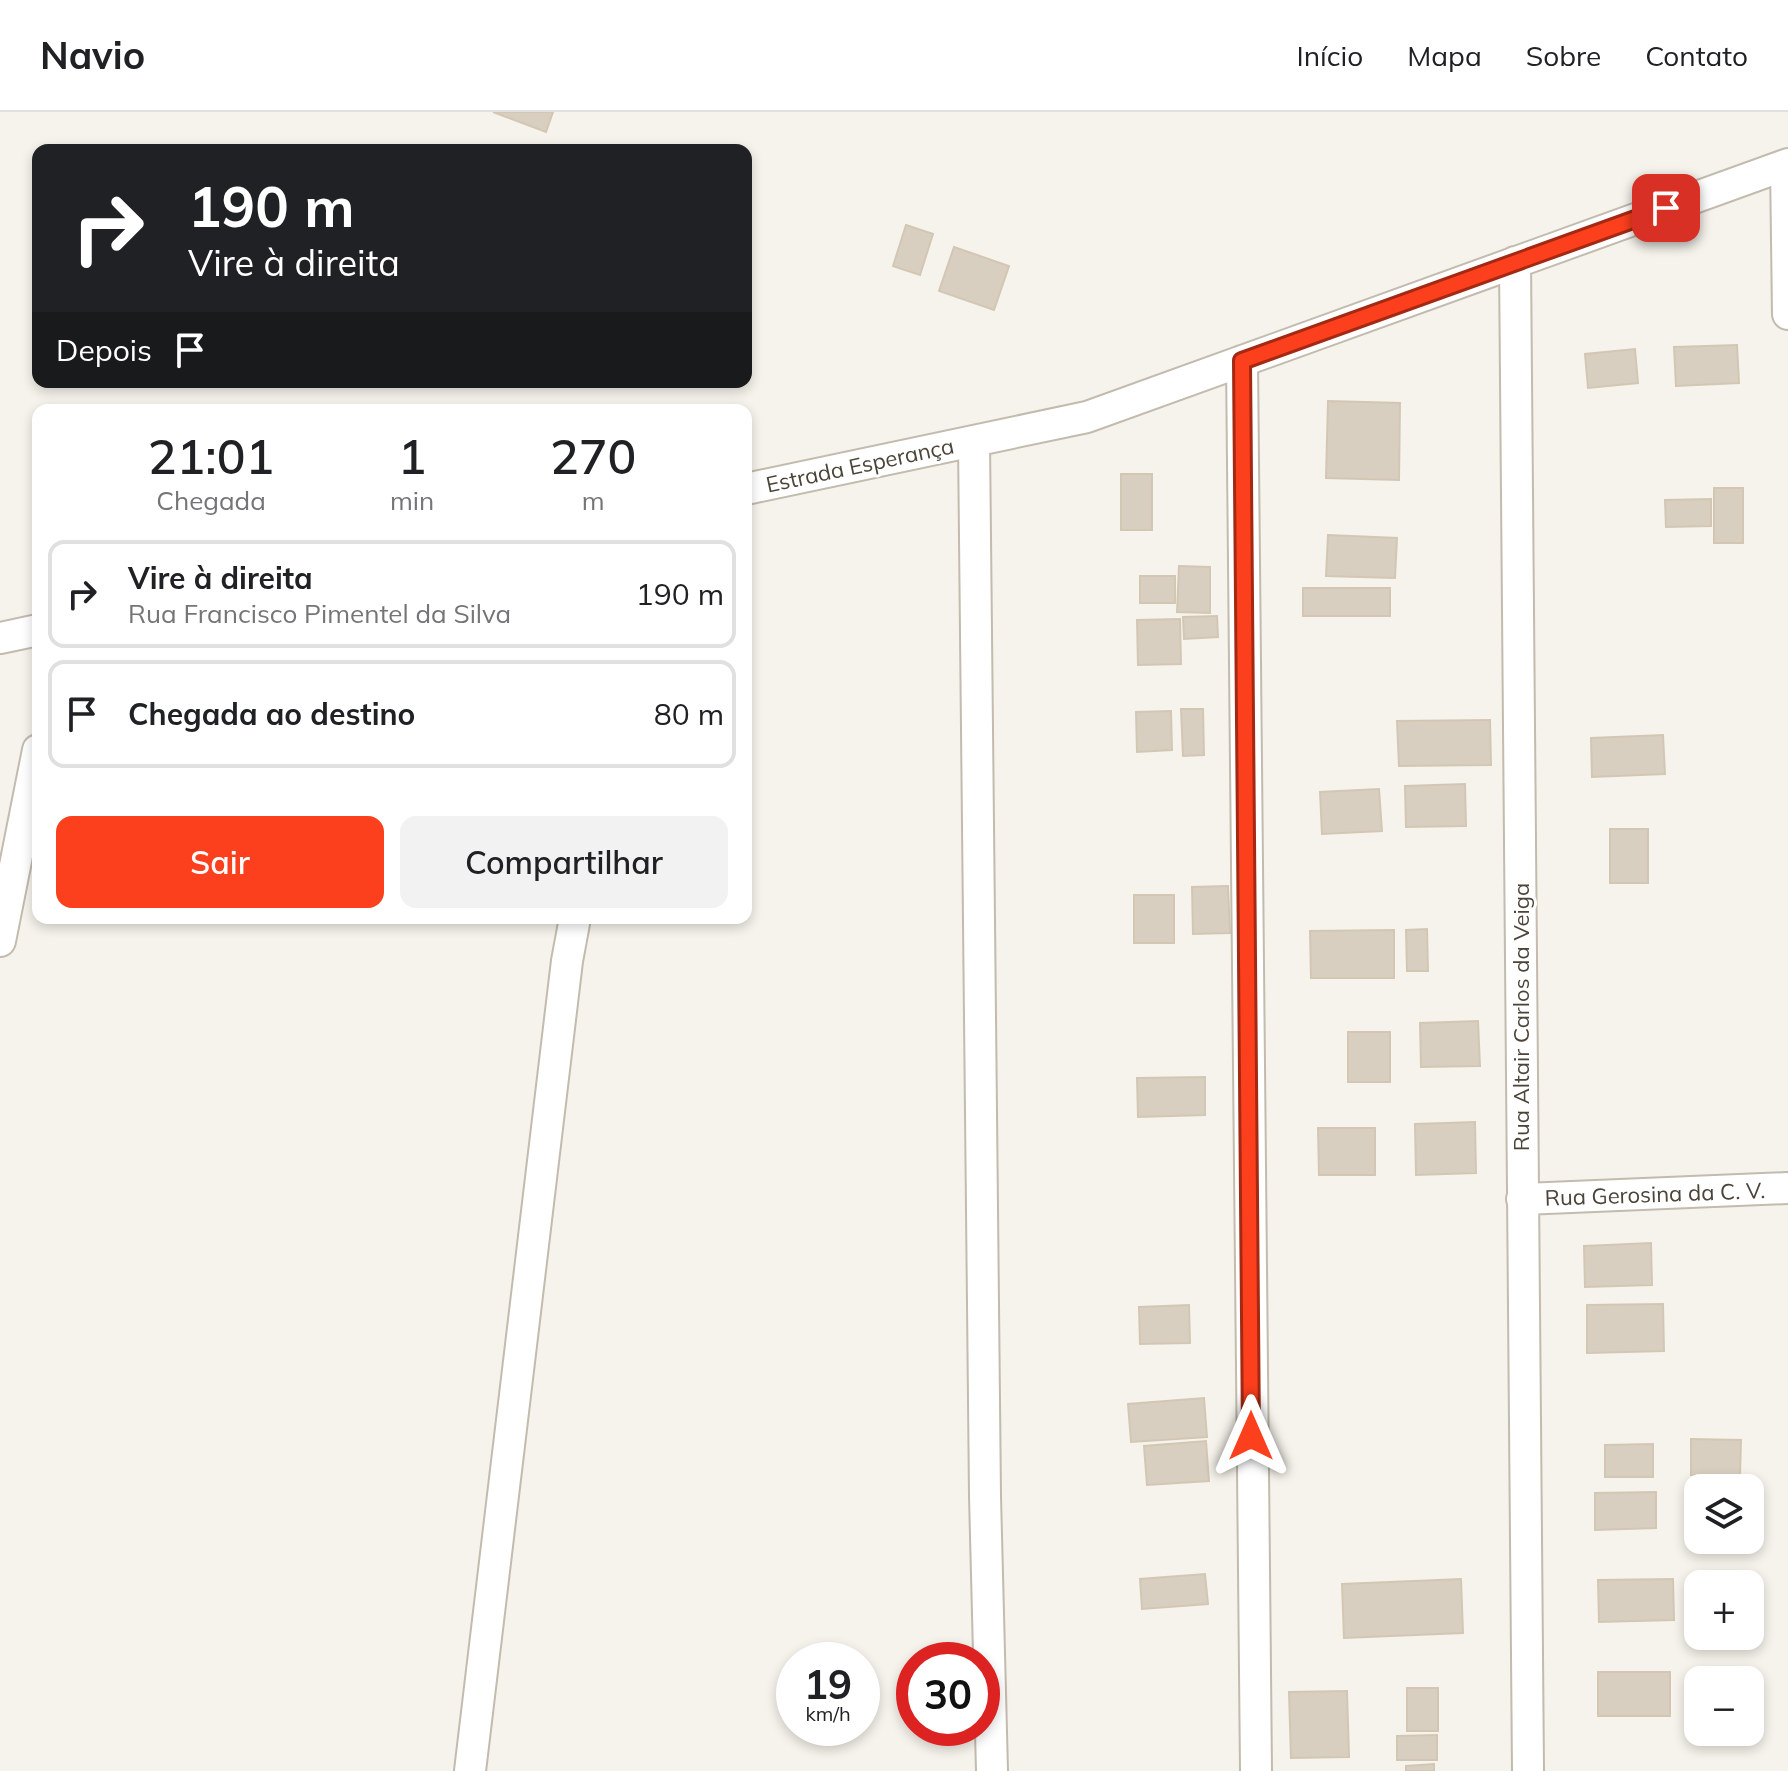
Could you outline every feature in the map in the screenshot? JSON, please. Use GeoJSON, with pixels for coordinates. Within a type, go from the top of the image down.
{"type":"FeatureCollection","features":[{"type":"Feature","properties":{"kind":"street","name":"Estrada Esperança"},"geometry":{"type":"LineString","coordinates":[[752,488],[1087,417],[1787,164]]}},
{"type":"Feature","properties":{"kind":"street"},"geometry":{"type":"LineString","coordinates":[[1787,164],[1788,314]]}},
{"type":"Feature","properties":{"kind":"street","name":"Rua Altair Carlos da Veiga"},"geometry":{"type":"LineString","coordinates":[[1515,262],[1528,1771]]}},
{"type":"Feature","properties":{"kind":"street"},"geometry":{"type":"LineString","coordinates":[[1242,361],[1256,1771]]}},
{"type":"Feature","properties":{"kind":"street"},"geometry":{"type":"LineString","coordinates":[[974,441],[985,1496],[992,1771]]}},
{"type":"Feature","properties":{"kind":"street"},"geometry":{"type":"LineString","coordinates":[[0,638],[32,631]]}},
{"type":"Feature","properties":{"kind":"street"},"geometry":{"type":"LineString","coordinates":[[0,941],[32,780]]}},
{"type":"Feature","properties":{"kind":"street"},"geometry":{"type":"LineString","coordinates":[[470,1771],[574,924]]}},
{"type":"Feature","properties":{"kind":"street","name":"Rua Gerosina da C. V."},"geometry":{"type":"LineString","coordinates":[[1522,1199],[1788,1188]]}},
{"type":"Feature","properties":{"kind":"building"},"geometry":{"type":"Polygon","coordinates":[[[493,112],[553,112],[546,132],[493,112]]]}},
{"type":"Feature","properties":{"kind":"building"},"geometry":{"type":"Polygon","coordinates":[[[906,225],[933,234],[920,275],[893,266],[906,225]]]}},
{"type":"Feature","properties":{"kind":"building"},"geometry":{"type":"Polygon","coordinates":[[[954,247],[1009,266],[994,310],[939,291],[954,247]]]}},
{"type":"Feature","properties":{"kind":"building"},"geometry":{"type":"Polygon","coordinates":[[[1737,345],[1739,383],[1676,386],[1674,347],[1737,345]]]}},
{"type":"Feature","properties":{"kind":"building"},"geometry":{"type":"Polygon","coordinates":[[[1635,349],[1638,383],[1588,388],[1585,354],[1635,349]]]}},
{"type":"Feature","properties":{"kind":"building"},"geometry":{"type":"Polygon","coordinates":[[[1328,401],[1400,403],[1399,480],[1326,478],[1328,401]]]}},
{"type":"Feature","properties":{"kind":"building"},"geometry":{"type":"Polygon","coordinates":[[[1121,474],[1152,474],[1152,530],[1121,530],[1121,474]]]}},
{"type":"Feature","properties":{"kind":"building"},"geometry":{"type":"Polygon","coordinates":[[[1714,488],[1743,488],[1743,543],[1714,543],[1714,488]]]}},
{"type":"Feature","properties":{"kind":"building"},"geometry":{"type":"Polygon","coordinates":[[[1711,499],[1711,526],[1666,527],[1665,500],[1711,499]]]}},
{"type":"Feature","properties":{"kind":"building"},"geometry":{"type":"Polygon","coordinates":[[[1328,535],[1397,538],[1395,578],[1326,576],[1328,535]]]}},
{"type":"Feature","properties":{"kind":"building"},"geometry":{"type":"Polygon","coordinates":[[[1179,566],[1210,567],[1210,613],[1177,612],[1179,566]]]}},
{"type":"Feature","properties":{"kind":"building"},"geometry":{"type":"Polygon","coordinates":[[[1140,576],[1175,576],[1175,603],[1140,603],[1140,576]]]}},
{"type":"Feature","properties":{"kind":"building"},"geometry":{"type":"Polygon","coordinates":[[[1303,588],[1390,588],[1390,616],[1303,616],[1303,588]]]}},
{"type":"Feature","properties":{"kind":"building"},"geometry":{"type":"Polygon","coordinates":[[[1217,616],[1218,637],[1184,639],[1183,617],[1217,616]]]}},
{"type":"Feature","properties":{"kind":"building"},"geometry":{"type":"Polygon","coordinates":[[[1180,619],[1181,664],[1138,665],[1137,620],[1180,619]]]}},
{"type":"Feature","properties":{"kind":"building"},"geometry":{"type":"Polygon","coordinates":[[[1181,709],[1203,709],[1204,755],[1183,756],[1181,709]]]}},
{"type":"Feature","properties":{"kind":"building"},"geometry":{"type":"Polygon","coordinates":[[[1171,711],[1172,750],[1137,752],[1136,712],[1171,711]]]}},
{"type":"Feature","properties":{"kind":"building"},"geometry":{"type":"Polygon","coordinates":[[[1490,720],[1491,765],[1399,766],[1397,721],[1490,720]]]}},
{"type":"Feature","properties":{"kind":"building"},"geometry":{"type":"Polygon","coordinates":[[[1663,735],[1665,774],[1592,777],[1591,738],[1663,735]]]}},
{"type":"Feature","properties":{"kind":"building"},"geometry":{"type":"Polygon","coordinates":[[[1465,784],[1466,826],[1406,827],[1405,786],[1465,784]]]}},
{"type":"Feature","properties":{"kind":"building"},"geometry":{"type":"Polygon","coordinates":[[[1379,789],[1382,831],[1322,834],[1320,792],[1379,789]]]}},
{"type":"Feature","properties":{"kind":"building"},"geometry":{"type":"Polygon","coordinates":[[[1610,829],[1648,829],[1648,883],[1610,883],[1610,829]]]}},
{"type":"Feature","properties":{"kind":"building"},"geometry":{"type":"Polygon","coordinates":[[[1228,886],[1230,933],[1193,934],[1192,887],[1228,886]]]}},
{"type":"Feature","properties":{"kind":"building"},"geometry":{"type":"Polygon","coordinates":[[[1134,895],[1174,895],[1174,943],[1134,943],[1134,895]]]}},
{"type":"Feature","properties":{"kind":"building"},"geometry":{"type":"Polygon","coordinates":[[[1427,929],[1428,971],[1407,971],[1406,930],[1427,929]]]}},
{"type":"Feature","properties":{"kind":"building"},"geometry":{"type":"Polygon","coordinates":[[[1394,930],[1394,978],[1311,978],[1310,931],[1394,930]]]}},
{"type":"Feature","properties":{"kind":"building"},"geometry":{"type":"Polygon","coordinates":[[[1478,1021],[1480,1066],[1421,1067],[1420,1023],[1478,1021]]]}},
{"type":"Feature","properties":{"kind":"building"},"geometry":{"type":"Polygon","coordinates":[[[1348,1032],[1390,1032],[1390,1082],[1348,1082],[1348,1032]]]}},
{"type":"Feature","properties":{"kind":"building"},"geometry":{"type":"Polygon","coordinates":[[[1205,1077],[1205,1115],[1138,1117],[1137,1078],[1205,1077]]]}},
{"type":"Feature","properties":{"kind":"building"},"geometry":{"type":"Polygon","coordinates":[[[1475,1122],[1476,1173],[1416,1175],[1415,1124],[1475,1122]]]}},
{"type":"Feature","properties":{"kind":"building"},"geometry":{"type":"Polygon","coordinates":[[[1318,1128],[1375,1128],[1375,1175],[1319,1175],[1318,1128]]]}},
{"type":"Feature","properties":{"kind":"building"},"geometry":{"type":"Polygon","coordinates":[[[1651,1243],[1652,1285],[1585,1287],[1584,1246],[1651,1243]]]}},
{"type":"Feature","properties":{"kind":"building"},"geometry":{"type":"Polygon","coordinates":[[[1663,1304],[1664,1351],[1587,1353],[1587,1305],[1663,1304]]]}},
{"type":"Feature","properties":{"kind":"building"},"geometry":{"type":"Polygon","coordinates":[[[1189,1305],[1190,1343],[1140,1344],[1139,1307],[1189,1305]]]}},
{"type":"Feature","properties":{"kind":"building"},"geometry":{"type":"Polygon","coordinates":[[[1204,1398],[1207,1437],[1131,1442],[1128,1404],[1204,1398]]]}},
{"type":"Feature","properties":{"kind":"building"},"geometry":{"type":"Polygon","coordinates":[[[1691,1439],[1741,1440],[1740,1474],[1691,1474],[1691,1439]]]}},
{"type":"Feature","properties":{"kind":"building"},"geometry":{"type":"Polygon","coordinates":[[[1206,1441],[1209,1481],[1147,1485],[1144,1446],[1206,1441]]]}},
{"type":"Feature","properties":{"kind":"building"},"geometry":{"type":"Polygon","coordinates":[[[1653,1444],[1653,1477],[1605,1477],[1605,1445],[1653,1444]]]}},
{"type":"Feature","properties":{"kind":"building"},"geometry":{"type":"Polygon","coordinates":[[[1656,1492],[1656,1528],[1595,1530],[1595,1493],[1656,1492]]]}},
{"type":"Feature","properties":{"kind":"building"},"geometry":{"type":"Polygon","coordinates":[[[1205,1574],[1208,1604],[1142,1609],[1140,1579],[1205,1574]]]}},
{"type":"Feature","properties":{"kind":"building"},"geometry":{"type":"Polygon","coordinates":[[[1461,1579],[1463,1633],[1344,1638],[1342,1584],[1461,1579]]]}},
{"type":"Feature","properties":{"kind":"building"},"geometry":{"type":"Polygon","coordinates":[[[1673,1579],[1674,1620],[1599,1622],[1598,1580],[1673,1579]]]}},
{"type":"Feature","properties":{"kind":"building"},"geometry":{"type":"Polygon","coordinates":[[[1598,1672],[1670,1672],[1670,1716],[1598,1716],[1598,1672]]]}},
{"type":"Feature","properties":{"kind":"building"},"geometry":{"type":"Polygon","coordinates":[[[1407,1688],[1438,1688],[1438,1731],[1407,1731],[1407,1688]]]}},
{"type":"Feature","properties":{"kind":"building"},"geometry":{"type":"Polygon","coordinates":[[[1347,1691],[1349,1757],[1291,1758],[1289,1692],[1347,1691]]]}},
{"type":"Feature","properties":{"kind":"building"},"geometry":{"type":"Polygon","coordinates":[[[1437,1735],[1437,1760],[1397,1760],[1397,1736],[1437,1735]]]}},
{"type":"Feature","properties":{"kind":"building"},"geometry":{"type":"Polygon","coordinates":[[[1434,1764],[1434,1771],[1406,1771],[1406,1766],[1434,1764]]]}},
{"type":"Feature","properties":{"kind":"route"},"geometry":{"type":"LineString","coordinates":[[1251,1436],[1242,361],[1666,208]]}}]}
